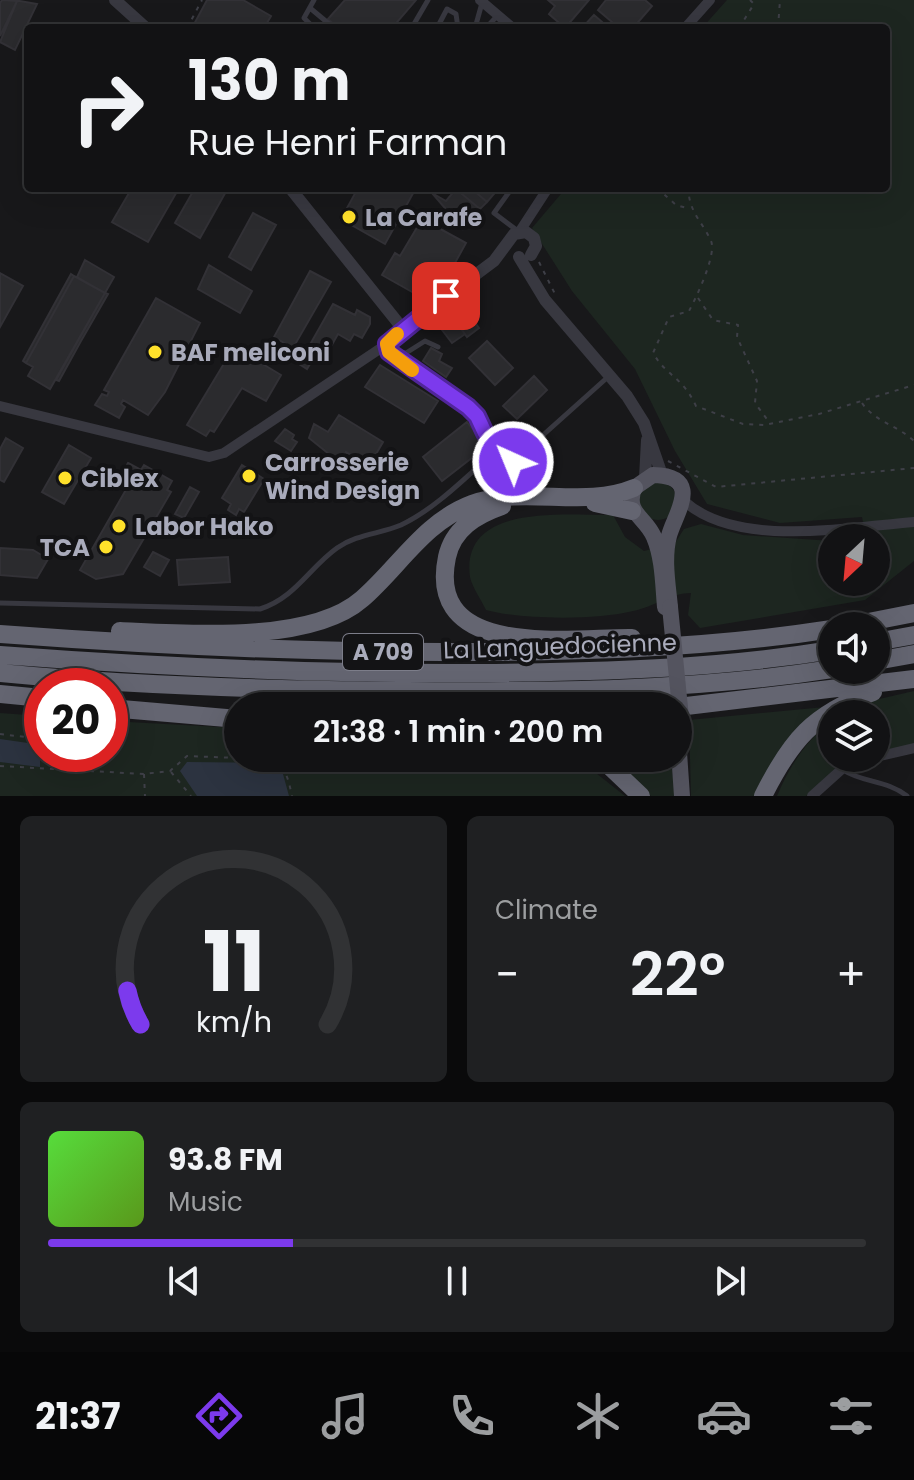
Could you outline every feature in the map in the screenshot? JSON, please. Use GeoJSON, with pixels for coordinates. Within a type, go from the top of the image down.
{"type":"FeatureCollection","features":[{"type":"Feature","properties":{"kind":"highway"},"geometry":{"type":"LineString","coordinates":[[0,622],[143,632],[276,631],[306,627],[353,606],[430,529],[470,505],[520,495],[606,496],[639,483]]}},
{"type":"Feature","properties":{"kind":"highway"},"geometry":{"type":"LineString","coordinates":[[632,511],[604,504],[540,502],[506,505],[486,511],[470,520],[450,545],[447,591],[470,623],[508,639],[766,638]]}},
{"type":"Feature","properties":{"kind":"highway"},"geometry":{"type":"LineString","coordinates":[[890,618],[914,613]]}},
{"type":"Feature","properties":{"kind":"highway","name":"A 709"},"geometry":{"type":"LineString","coordinates":[[0,634],[164,646],[354,652],[643,649],[818,631]]}},
{"type":"Feature","properties":{"kind":"highway"},"geometry":{"type":"LineString","coordinates":[[890,639],[914,635]]}},
{"type":"Feature","properties":{"kind":"highway","name":"La Languedocienne"},"geometry":{"type":"LineString","coordinates":[[0,655],[225,669],[483,673],[633,671],[818,651]]}},
{"type":"Feature","properties":{"kind":"highway"},"geometry":{"type":"LineString","coordinates":[[890,658],[914,654]]}},
{"type":"Feature","properties":{"kind":"highway","name":"La Languedocienne"},"geometry":{"type":"LineString","coordinates":[[0,673],[233,688],[533,692],[655,688],[818,671]]}},
{"type":"Feature","properties":{"kind":"highway"},"geometry":{"type":"LineString","coordinates":[[692,704],[908,680]]}},
{"type":"Feature","properties":{"kind":"highway"},"geometry":{"type":"LineString","coordinates":[[763,796],[790,748],[817,719],[845,702],[908,680]]}},
{"type":"Feature","properties":{"kind":"highway"},"geometry":{"type":"LineString","coordinates":[[0,694],[24,697]]}},
{"type":"Feature","properties":{"kind":"highway"},"geometry":{"type":"LineString","coordinates":[[128,703],[224,708]]}},
{"type":"Feature","properties":{"kind":"highway"},"geometry":{"type":"LineString","coordinates":[[128,710],[224,718]]}},
{"type":"Feature","properties":{"kind":"highway"},"geometry":{"type":"LineString","coordinates":[[616,772],[641,796]]}},
{"type":"Feature","properties":{"kind":"main road"},"geometry":{"type":"LineString","coordinates":[[675,692],[668,607],[667,562],[669,537],[679,513],[678,484],[662,475],[639,483],[632,511],[654,535],[659,554],[668,607],[676,692]]}},
{"type":"Feature","properties":{"kind":"main road"},"geometry":{"type":"LineString","coordinates":[[646,525],[661,527],[679,513]]}},
{"type":"Feature","properties":{"kind":"main road"},"geometry":{"type":"LineString","coordinates":[[683,772],[685,796]]}},
{"type":"Feature","properties":{"kind":"street"},"geometry":{"type":"LineString","coordinates":[[115,0],[142,24]]}},
{"type":"Feature","properties":{"kind":"street"},"geometry":{"type":"LineString","coordinates":[[689,24],[710,0]]}},
{"type":"Feature","properties":{"kind":"street"},"geometry":{"type":"LineString","coordinates":[[481,1],[508,24]]}},
{"type":"Feature","properties":{"kind":"street"},"geometry":{"type":"LineString","coordinates":[[293,192],[403,329]]}},
{"type":"Feature","properties":{"kind":"street"},"geometry":{"type":"LineString","coordinates":[[0,406],[209,457],[224,453],[387,344],[494,261],[521,245],[545,192]]}},
{"type":"Feature","properties":{"kind":"street"},"geometry":{"type":"LineString","coordinates":[[521,245],[556,306],[627,396],[644,423],[662,475]]}},
{"type":"Feature","properties":{"kind":"street"},"geometry":{"type":"LineString","coordinates":[[639,483],[647,437]]}},
{"type":"Feature","properties":{"kind":"street"},"geometry":{"type":"LineString","coordinates":[[679,513],[706,515],[776,534],[914,522]]}},
{"type":"Feature","properties":{"kind":"street"},"geometry":{"type":"LineString","coordinates":[[890,754],[914,748]]}},
{"type":"Feature","properties":{"kind":"street"},"geometry":{"type":"LineString","coordinates":[[812,796],[839,772]]}},
{"type":"Feature","properties":{"kind":"lane"},"geometry":{"type":"LineString","coordinates":[[310,24],[304,18],[314,0]]}},
{"type":"Feature","properties":{"kind":"lane"},"geometry":{"type":"LineString","coordinates":[[414,24],[428,0]]}},
{"type":"Feature","properties":{"kind":"lane"},"geometry":{"type":"LineString","coordinates":[[476,24],[481,1]]}},
{"type":"Feature","properties":{"kind":"lane"},"geometry":{"type":"LineString","coordinates":[[310,8],[329,24]]}},
{"type":"Feature","properties":{"kind":"lane"},"geometry":{"type":"LineString","coordinates":[[439,24],[447,9],[456,14],[457,24]]}},
{"type":"Feature","properties":{"kind":"lane"},"geometry":{"type":"LineString","coordinates":[[490,24],[498,15]]}},
{"type":"Feature","properties":{"kind":"lane"},"geometry":{"type":"LineString","coordinates":[[509,192],[495,209],[496,217],[521,245]]}},
{"type":"Feature","properties":{"kind":"lane"},"geometry":{"type":"LineString","coordinates":[[387,344],[399,354],[425,341],[438,347]]}},
{"type":"Feature","properties":{"kind":"lane"},"geometry":{"type":"LineString","coordinates":[[387,344],[389,352],[417,374],[468,407],[513,462],[609,376]]}},
{"type":"Feature","properties":{"kind":"lane"},"geometry":{"type":"LineString","coordinates":[[0,603],[260,609],[278,603],[296,590],[345,543],[401,525],[499,448]]}},
{"type":"Feature","properties":{"kind":"lane"},"geometry":{"type":"LineString","coordinates":[[846,772],[889,784],[907,796]]}},
{"type":"Feature","properties":{"kind":"path"},"geometry":{"type":"LineString","coordinates":[[189,24],[202,0]]}},
{"type":"Feature","properties":{"kind":"path"},"geometry":{"type":"LineString","coordinates":[[750,0],[754,4]]}},
{"type":"Feature","properties":{"kind":"path"},"geometry":{"type":"LineString","coordinates":[[742,24],[758,0]]}},
{"type":"Feature","properties":{"kind":"path"},"geometry":{"type":"LineString","coordinates":[[778,24],[780,0]]}},
{"type":"Feature","properties":{"kind":"path"},"geometry":{"type":"LineString","coordinates":[[661,192],[676,205],[691,209]]}},
{"type":"Feature","properties":{"kind":"path"},"geometry":{"type":"LineString","coordinates":[[692,192],[691,209],[712,243],[712,255],[689,311],[669,317],[653,353],[659,364],[686,384],[696,406],[743,424],[770,422],[861,402],[914,385]]}},
{"type":"Feature","properties":{"kind":"path"},"geometry":{"type":"LineString","coordinates":[[521,245],[539,261],[556,306]]}},
{"type":"Feature","properties":{"kind":"path"},"geometry":{"type":"LineString","coordinates":[[698,292],[698,301],[713,320],[738,325],[737,337],[757,381],[755,403],[770,422]]}},
{"type":"Feature","properties":{"kind":"path"},"geometry":{"type":"LineString","coordinates":[[861,402],[871,416],[901,429],[914,441]]}},
{"type":"Feature","properties":{"kind":"path"},"geometry":{"type":"LineString","coordinates":[[653,453],[716,487],[914,468]]}},
{"type":"Feature","properties":{"kind":"path"},"geometry":{"type":"LineString","coordinates":[[0,734],[24,737]]}},
{"type":"Feature","properties":{"kind":"path"},"geometry":{"type":"LineString","coordinates":[[120,772],[144,774],[170,771],[187,756],[267,759],[279,763],[287,773],[292,796]]}},
{"type":"Feature","properties":{"kind":"path"},"geometry":{"type":"LineString","coordinates":[[0,766],[24,769]]}},
{"type":"Feature","properties":{"kind":"path"},"geometry":{"type":"LineString","coordinates":[[170,771],[191,796]]}},
{"type":"Feature","properties":{"kind":"path"},"geometry":{"type":"LineString","coordinates":[[144,774],[145,796]]}},
{"type":"Feature","properties":{"kind":"shaded area"},"geometry":{"type":"Polygon","coordinates":[[[727,0],[914,0],[914,561],[890,580],[890,524],[863,524],[862,517],[780,523],[707,504],[675,451],[635,369],[572,291],[532,228],[563,192],[890,192],[890,24],[706,24],[727,0]]]}},
{"type":"Feature","properties":{"kind":"shaded area"},"geometry":{"type":"Polygon","coordinates":[[[658,482],[671,488],[677,501],[671,514],[658,520],[645,514],[639,501],[645,488],[658,482]]]}},
{"type":"Feature","properties":{"kind":"shaded area"},"geometry":{"type":"Polygon","coordinates":[[[613,515],[625,537],[644,551],[675,543],[684,529],[701,524],[743,535],[818,540],[818,596],[870,596],[865,600],[700,628],[688,615],[691,593],[618,614],[539,617],[486,610],[470,577],[471,553],[482,536],[499,525],[520,518],[613,515]]]}},
{"type":"Feature","properties":{"kind":"shaded area"},"geometry":{"type":"Polygon","coordinates":[[[914,691],[914,744],[890,750],[890,700],[875,700],[914,691]]]}},
{"type":"Feature","properties":{"kind":"shaded area"},"geometry":{"type":"Polygon","coordinates":[[[818,708],[818,717],[760,796],[691,796],[692,720],[818,708]]]}},
{"type":"Feature","properties":{"kind":"shaded area"},"geometry":{"type":"Polygon","coordinates":[[[0,713],[24,715],[24,772],[128,772],[128,722],[224,727],[224,772],[595,772],[625,796],[0,796],[0,713]]]}},
{"type":"Feature","properties":{"kind":"shaded area"},"geometry":{"type":"Polygon","coordinates":[[[818,732],[818,772],[835,772],[806,796],[777,796],[787,774],[818,732]]]}},
{"type":"Feature","properties":{"kind":"shaded area"},"geometry":{"type":"Polygon","coordinates":[[[627,772],[672,772],[675,796],[651,796],[627,772]]]}},
{"type":"Feature","properties":{"kind":"water"},"geometry":{"type":"Polygon","coordinates":[[[0,739],[24,742],[24,765],[0,762],[0,739]]]}},
{"type":"Feature","properties":{"kind":"water"},"geometry":{"type":"Polygon","coordinates":[[[187,762],[224,762],[224,772],[281,772],[289,796],[197,796],[180,771],[187,762]]]}},
{"type":"Feature","properties":{"kind":"building"},"geometry":{"type":"Polygon","coordinates":[[[2,0],[17,1],[0,36],[0,3],[2,0]]]}},
{"type":"Feature","properties":{"kind":"building"},"geometry":{"type":"Polygon","coordinates":[[[14,0],[37,4],[27,24],[24,24],[15,50],[0,42],[17,1],[14,0]]]}},
{"type":"Feature","properties":{"kind":"building"},"geometry":{"type":"Polygon","coordinates":[[[207,0],[243,0],[271,16],[266,24],[194,24],[207,0]]]}},
{"type":"Feature","properties":{"kind":"building"},"geometry":{"type":"Polygon","coordinates":[[[345,0],[416,0],[395,24],[334,24],[328,19],[345,0]]]}},
{"type":"Feature","properties":{"kind":"building"},"geometry":{"type":"Polygon","coordinates":[[[548,0],[589,0],[568,24],[560,24],[549,14],[555,6],[548,0]]]}},
{"type":"Feature","properties":{"kind":"building"},"geometry":{"type":"Polygon","coordinates":[[[606,0],[645,0],[652,6],[636,24],[614,24],[598,10],[606,0]]]}},
{"type":"Feature","properties":{"kind":"building"},"geometry":{"type":"Polygon","coordinates":[[[594,15],[604,24],[586,24],[594,15]]]}},
{"type":"Feature","properties":{"kind":"building"},"geometry":{"type":"Polygon","coordinates":[[[177,192],[148,242],[112,222],[129,193],[177,192]]]}},
{"type":"Feature","properties":{"kind":"building"},"geometry":{"type":"Polygon","coordinates":[[[193,192],[226,192],[200,238],[175,223],[193,192]]]}},
{"type":"Feature","properties":{"kind":"building"},"geometry":{"type":"Polygon","coordinates":[[[356,192],[414,192],[385,244],[341,219],[356,192]]]}},
{"type":"Feature","properties":{"kind":"building"},"geometry":{"type":"Polygon","coordinates":[[[454,192],[460,192],[480,209],[463,229],[432,193],[446,201],[454,192]]]}},
{"type":"Feature","properties":{"kind":"building"},"geometry":{"type":"Polygon","coordinates":[[[460,192],[476,192],[487,202],[480,209],[460,192]]]}},
{"type":"Feature","properties":{"kind":"building"},"geometry":{"type":"Polygon","coordinates":[[[476,192],[496,192],[487,202],[476,192]]]}},
{"type":"Feature","properties":{"kind":"building"},"geometry":{"type":"Polygon","coordinates":[[[253,213],[276,225],[251,270],[229,257],[253,213]]]}},
{"type":"Feature","properties":{"kind":"building"},"geometry":{"type":"Polygon","coordinates":[[[422,219],[466,243],[445,281],[434,275],[421,297],[382,275],[395,253],[400,256],[422,219]]]}},
{"type":"Feature","properties":{"kind":"building"},"geometry":{"type":"Polygon","coordinates":[[[85,260],[114,277],[105,293],[77,277],[85,260]]]}},
{"type":"Feature","properties":{"kind":"building"},"geometry":{"type":"Polygon","coordinates":[[[209,265],[252,291],[240,313],[198,289],[209,265]]]}},
{"type":"Feature","properties":{"kind":"building"},"geometry":{"type":"Polygon","coordinates":[[[310,271],[331,282],[293,348],[274,337],[310,271]]]}},
{"type":"Feature","properties":{"kind":"building"},"geometry":{"type":"Polygon","coordinates":[[[0,273],[23,286],[0,327],[0,273]]]}},
{"type":"Feature","properties":{"kind":"building"},"geometry":{"type":"Polygon","coordinates":[[[71,274],[74,276],[26,363],[23,361],[71,274]]]}},
{"type":"Feature","properties":{"kind":"building"},"geometry":{"type":"Polygon","coordinates":[[[74,276],[105,293],[50,389],[28,376],[33,367],[26,363],[74,276]]]}},
{"type":"Feature","properties":{"kind":"building"},"geometry":{"type":"Polygon","coordinates":[[[105,293],[108,294],[59,381],[56,380],[105,293]]]}},
{"type":"Feature","properties":{"kind":"building","name":"BAF meliconi"},"geometry":{"type":"Polygon","coordinates":[[[156,298],[200,323],[165,392],[148,415],[123,400],[121,404],[125,407],[119,418],[95,405],[102,394],[107,396],[109,392],[104,390],[156,298]]]}},
{"type":"Feature","properties":{"kind":"building"},"geometry":{"type":"Polygon","coordinates":[[[333,304],[355,315],[357,310],[370,317],[370,324],[362,338],[354,334],[350,341],[338,334],[325,357],[317,352],[307,369],[299,364],[333,304]]]}},
{"type":"Feature","properties":{"kind":"building"},"geometry":{"type":"Polygon","coordinates":[[[466,310],[479,328],[467,337],[454,319],[466,310]]]}},
{"type":"Feature","properties":{"kind":"building"},"geometry":{"type":"Polygon","coordinates":[[[452,316],[465,334],[452,343],[439,326],[452,316]]]}},
{"type":"Feature","properties":{"kind":"building"},"geometry":{"type":"Polygon","coordinates":[[[487,341],[513,368],[495,385],[469,358],[487,341]]]}},
{"type":"Feature","properties":{"kind":"building"},"geometry":{"type":"Polygon","coordinates":[[[234,347],[281,375],[266,401],[242,388],[214,432],[210,430],[206,436],[187,425],[234,347]]]}},
{"type":"Feature","properties":{"kind":"building"},"geometry":{"type":"Polygon","coordinates":[[[431,348],[442,354],[439,361],[452,368],[446,377],[423,361],[431,348]]]}},
{"type":"Feature","properties":{"kind":"building"},"geometry":{"type":"Polygon","coordinates":[[[380,365],[438,401],[424,423],[365,387],[380,365]]]}},
{"type":"Feature","properties":{"kind":"building"},"geometry":{"type":"Polygon","coordinates":[[[534,376],[547,390],[517,419],[503,406],[534,376]]]}},
{"type":"Feature","properties":{"kind":"building"},"geometry":{"type":"Polygon","coordinates":[[[339,415],[383,442],[369,466],[346,452],[342,460],[334,458],[309,438],[314,424],[328,432],[339,415]]]}},
{"type":"Feature","properties":{"kind":"building"},"geometry":{"type":"Polygon","coordinates":[[[467,422],[487,446],[442,481],[423,457],[467,422]]]}},
{"type":"Feature","properties":{"kind":"building"},"geometry":{"type":"Polygon","coordinates":[[[285,429],[294,435],[292,439],[297,442],[291,451],[275,441],[285,429]]]}},
{"type":"Feature","properties":{"kind":"building"},"geometry":{"type":"Polygon","coordinates":[[[6,438],[23,448],[4,482],[0,480],[0,449],[6,438]]]}},
{"type":"Feature","properties":{"kind":"building","name":"Ciblex"},"geometry":{"type":"Polygon","coordinates":[[[69,445],[91,458],[64,504],[42,492],[69,445]]]}},
{"type":"Feature","properties":{"kind":"building"},"geometry":{"type":"Polygon","coordinates":[[[128,463],[141,470],[144,465],[172,481],[167,490],[171,492],[123,574],[96,579],[80,570],[131,481],[134,483],[136,478],[124,470],[128,463]]]}},
{"type":"Feature","properties":{"kind":"building"},"geometry":{"type":"Polygon","coordinates":[[[242,465],[264,479],[244,512],[239,509],[236,515],[228,510],[231,504],[222,498],[242,465]]]}},
{"type":"Feature","properties":{"kind":"building"},"geometry":{"type":"Polygon","coordinates":[[[190,487],[199,492],[184,518],[175,514],[190,487]]]}},
{"type":"Feature","properties":{"kind":"building"},"geometry":{"type":"Polygon","coordinates":[[[0,548],[33,550],[48,559],[37,578],[0,575],[0,548]]]}},
{"type":"Feature","properties":{"kind":"building"},"geometry":{"type":"Polygon","coordinates":[[[153,552],[169,560],[160,576],[144,567],[153,552]]]}},
{"type":"Feature","properties":{"kind":"building"},"geometry":{"type":"Polygon","coordinates":[[[228,557],[230,582],[179,585],[177,560],[228,557]]]}},
{"type":"Feature","properties":{"kind":"slow traffic"},"geometry":{"type":"LineString","coordinates":[[397,334],[387,344],[389,352],[412,370]]}},
{"type":"Feature","properties":{"kind":"place","name":"La Carafe"},"geometry":{"type":"Point","coordinates":[349,217]}},
{"type":"Feature","properties":{"kind":"place","name":"BAF meliconi"},"geometry":{"type":"Point","coordinates":[155,352]}},
{"type":"Feature","properties":{"kind":"place","name":"Carrosserie Wind Design"},"geometry":{"type":"Point","coordinates":[249,476]}},
{"type":"Feature","properties":{"kind":"place","name":"Ciblex"},"geometry":{"type":"Point","coordinates":[65,478]}},
{"type":"Feature","properties":{"kind":"place","name":"Labor Hako"},"geometry":{"type":"Point","coordinates":[119,526]}},
{"type":"Feature","properties":{"kind":"place","name":"TCA"},"geometry":{"type":"Point","coordinates":[106,547]}},
{"type":"Feature","properties":{"kind":"route"},"geometry":{"type":"LineString","coordinates":[[446,296],[421,313],[387,344],[389,352],[468,407],[477,416],[485,433],[513,462]]}}]}
